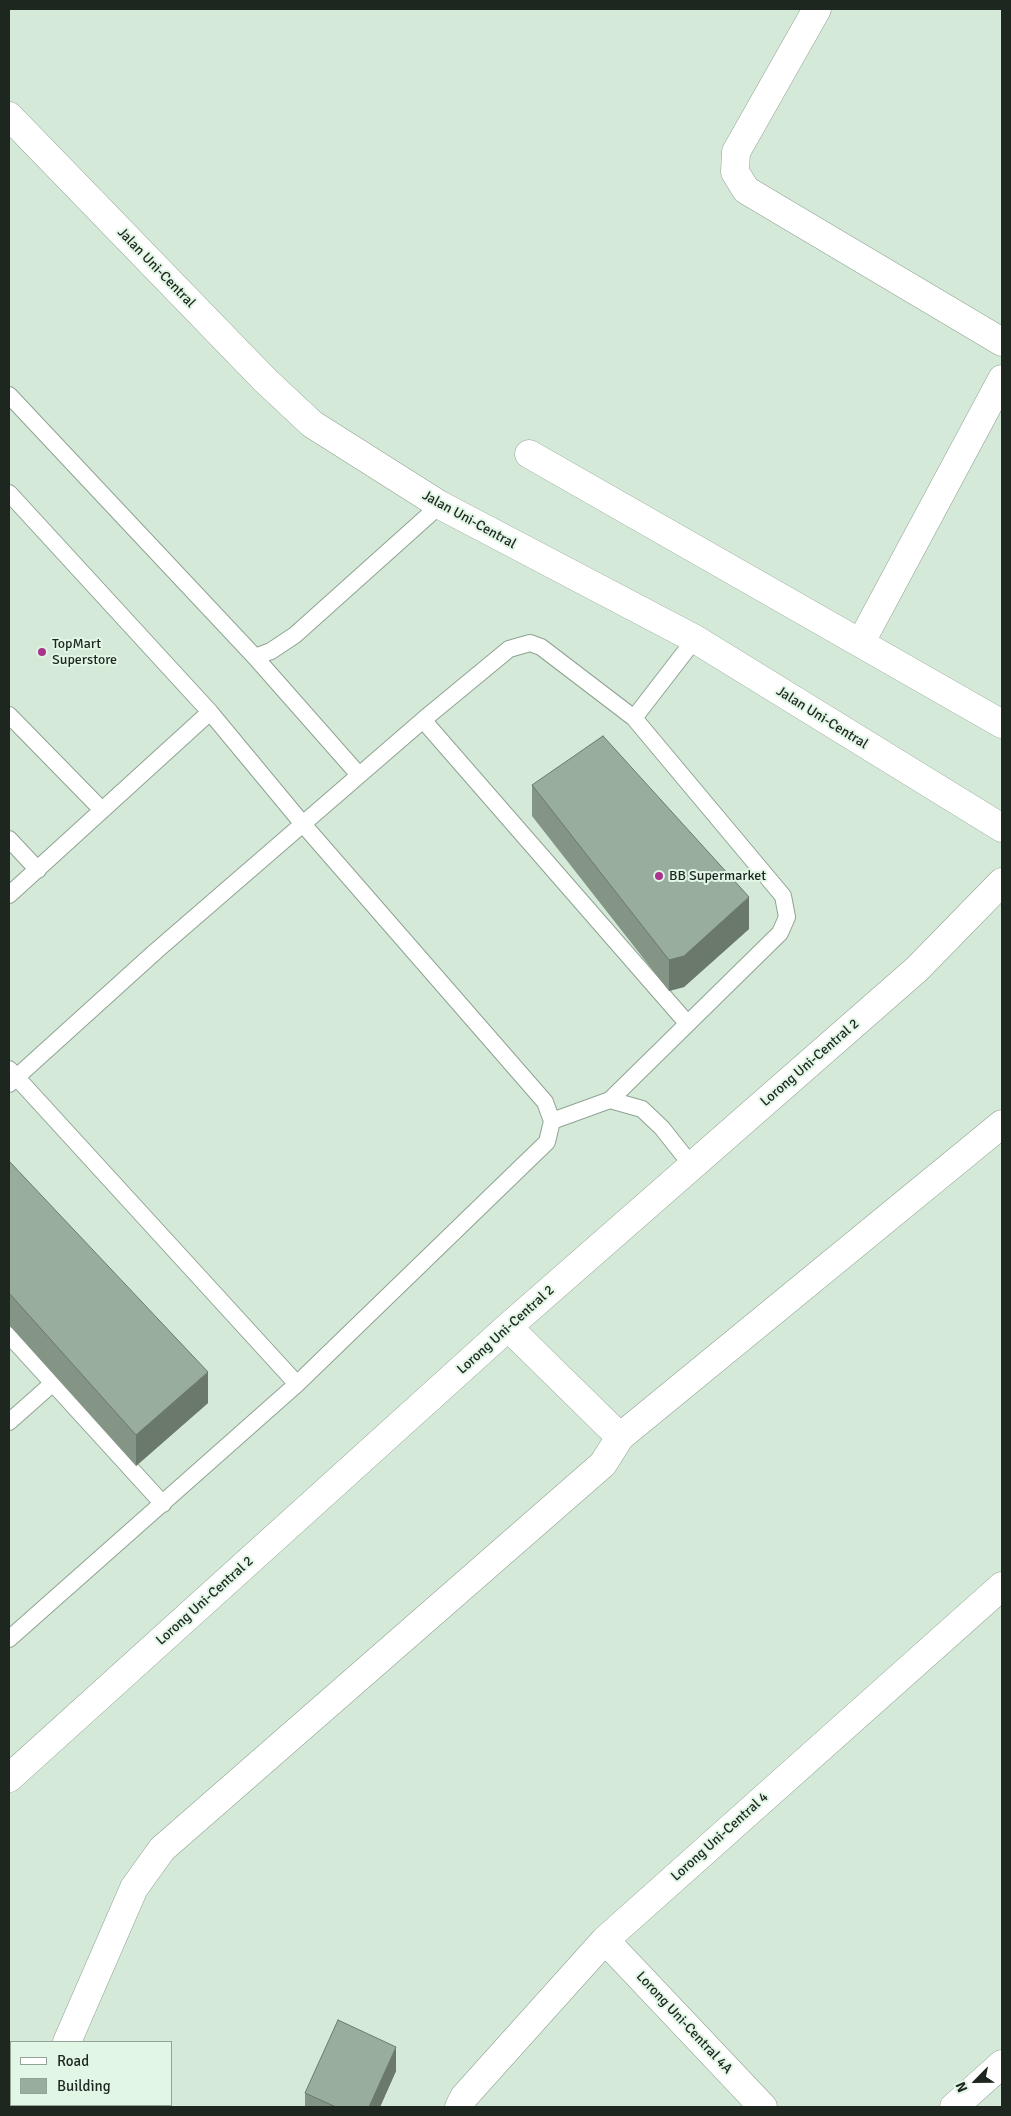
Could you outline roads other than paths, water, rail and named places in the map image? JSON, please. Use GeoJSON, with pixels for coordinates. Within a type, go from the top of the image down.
{"type":"FeatureCollection","features":[{"type":"Feature","properties":{"kind":"street"},"geometry":{"type":"LineString","coordinates":[[817,9],[736,152],[735,172],[746,190],[1002,342]]}},
{"type":"Feature","properties":{"kind":"street","name":"Jalan Uni-Central"},"geometry":{"type":"LineString","coordinates":[[9,116],[265,380],[312,424],[440,505],[695,639],[1002,828]]}},
{"type":"Feature","properties":{"kind":"street"},"geometry":{"type":"LineString","coordinates":[[861,642],[1002,379]]}},
{"type":"Feature","properties":{"kind":"street"},"geometry":{"type":"LineString","coordinates":[[529,454],[1002,724]]}},
{"type":"Feature","properties":{"kind":"street","name":"Lorong Uni-Central 2"},"geometry":{"type":"LineString","coordinates":[[9,1778],[508,1327],[917,970],[1002,882]]}},
{"type":"Feature","properties":{"kind":"street"},"geometry":{"type":"LineString","coordinates":[[67,2041],[134,1888],[162,1850],[603,1464],[620,1437],[1002,1124]]}},
{"type":"Feature","properties":{"kind":"street"},"geometry":{"type":"LineString","coordinates":[[508,1327],[620,1437]]}},
{"type":"Feature","properties":{"kind":"street","name":"Lorong Uni-Central 4"},"geometry":{"type":"LineString","coordinates":[[459,2107],[464,2097],[605,1940],[1002,1586]]}},
{"type":"Feature","properties":{"kind":"street","name":"Lorong Uni-Central 4A"},"geometry":{"type":"LineString","coordinates":[[605,1940],[764,2107]]}},
{"type":"Feature","properties":{"kind":"street"},"geometry":{"type":"LineString","coordinates":[[954,2107],[1002,2064]]}},
{"type":"Feature","properties":{"kind":"lane"},"geometry":{"type":"LineString","coordinates":[[9,395],[256,656],[359,775]]}},
{"type":"Feature","properties":{"kind":"lane"},"geometry":{"type":"LineString","coordinates":[[9,493],[210,712],[302,823],[545,1102],[552,1121],[547,1142],[297,1384],[9,1640]]}},
{"type":"Feature","properties":{"kind":"lane"},"geometry":{"type":"LineString","coordinates":[[256,656],[270,651],[295,634],[440,505]]}},
{"type":"Feature","properties":{"kind":"lane"},"geometry":{"type":"LineString","coordinates":[[634,718],[695,639]]}},
{"type":"Feature","properties":{"kind":"lane"},"geometry":{"type":"LineString","coordinates":[[297,1384],[11,1077],[423,720],[508,649],[530,643],[541,647],[634,718],[783,896],[787,917],[780,932],[610,1100],[552,1121]]}},
{"type":"Feature","properties":{"kind":"lane"},"geometry":{"type":"LineString","coordinates":[[9,896],[210,712]]}},
{"type":"Feature","properties":{"kind":"lane"},"geometry":{"type":"LineString","coordinates":[[9,715],[102,810]]}},
{"type":"Feature","properties":{"kind":"lane"},"geometry":{"type":"LineString","coordinates":[[423,720],[687,1022]]}},
{"type":"Feature","properties":{"kind":"lane"},"geometry":{"type":"LineString","coordinates":[[9,839],[38,870]]}},
{"type":"Feature","properties":{"kind":"lane"},"geometry":{"type":"LineString","coordinates":[[610,1100],[642,1109],[662,1128],[692,1166]]}},
{"type":"Feature","properties":{"kind":"lane"},"geometry":{"type":"LineString","coordinates":[[9,1335],[163,1504]]}},
{"type":"Feature","properties":{"kind":"lane"},"geometry":{"type":"LineString","coordinates":[[9,1422],[53,1383]]}},
{"type":"Feature","properties":{"kind":"place","name":"TopMart Superstore"},"geometry":{"type":"Point","coordinates":[42,652]}},
{"type":"Feature","properties":{"kind":"place","name":"BB Supermarket"},"geometry":{"type":"Point","coordinates":[659,876]}}]}
